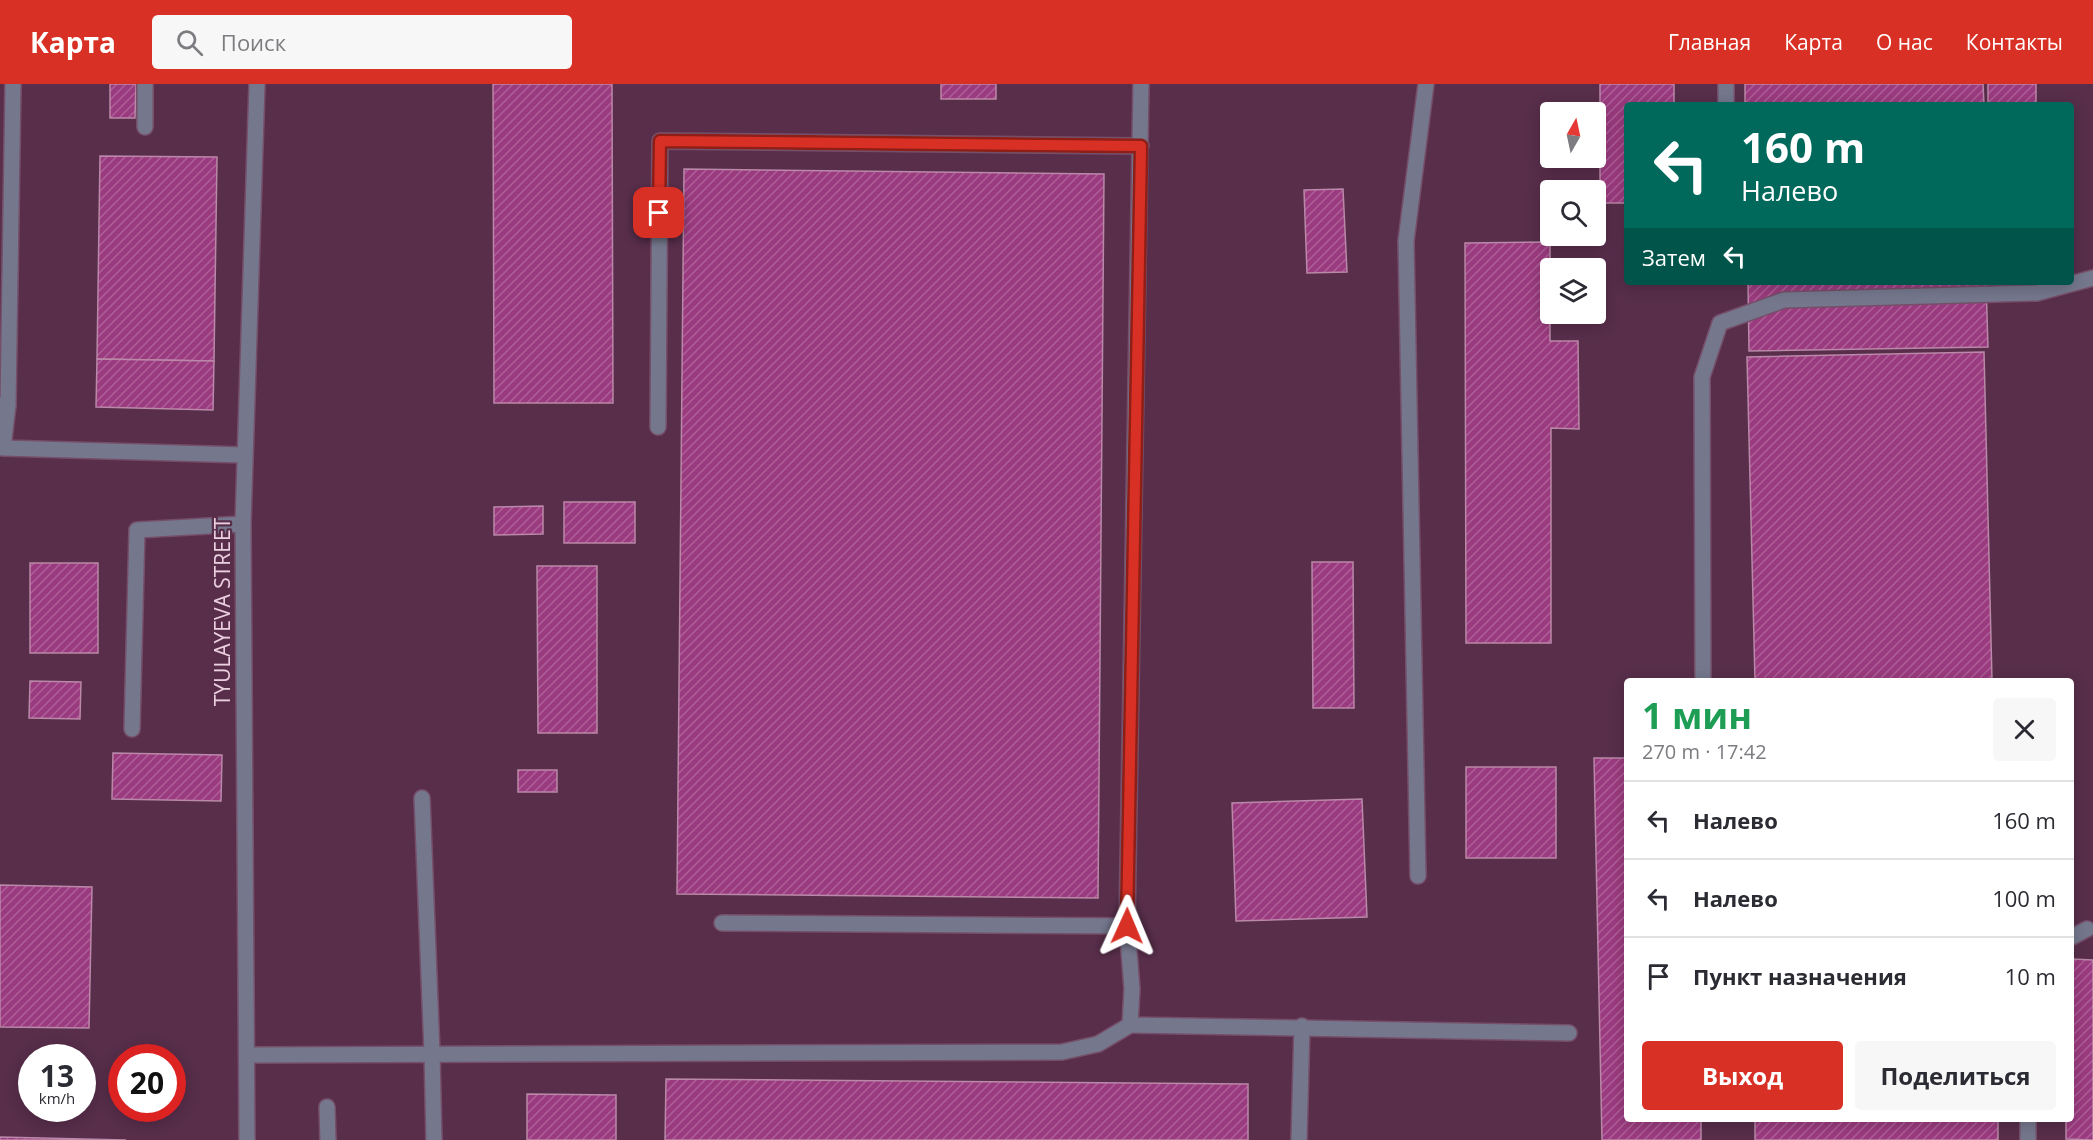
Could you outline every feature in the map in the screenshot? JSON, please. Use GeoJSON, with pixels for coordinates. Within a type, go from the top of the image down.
{"type":"FeatureCollection","features":[{"type":"Feature","properties":{"kind":"street"},"geometry":{"type":"LineString","coordinates":[[13,84],[3,448],[244,455]]}},
{"type":"Feature","properties":{"kind":"street"},"geometry":{"type":"LineString","coordinates":[[145,84],[145,127]]}},
{"type":"Feature","properties":{"kind":"street","name":"TYULAYEVA STREET"},"geometry":{"type":"LineString","coordinates":[[247,1140],[243,524],[257,84]]}},
{"type":"Feature","properties":{"kind":"street"},"geometry":{"type":"LineString","coordinates":[[1130,1024],[1132,989],[1127,926],[1142,84]]}},
{"type":"Feature","properties":{"kind":"street"},"geometry":{"type":"LineString","coordinates":[[1418,876],[1406,241],[1426,84]]}},
{"type":"Feature","properties":{"kind":"street"},"geometry":{"type":"LineString","coordinates":[[1726,84],[1726,102]]}},
{"type":"Feature","properties":{"kind":"street"},"geometry":{"type":"LineString","coordinates":[[658,427],[660,141],[1141,146]]}},
{"type":"Feature","properties":{"kind":"street"},"geometry":{"type":"LineString","coordinates":[[2074,283],[2093,278]]}},
{"type":"Feature","properties":{"kind":"street"},"geometry":{"type":"LineString","coordinates":[[1703,678],[1702,377],[1720,323],[1784,300],[2037,293],[2067,285]]}},
{"type":"Feature","properties":{"kind":"street"},"geometry":{"type":"LineString","coordinates":[[132,729],[137,530],[243,524]]}},
{"type":"Feature","properties":{"kind":"street"},"geometry":{"type":"LineString","coordinates":[[422,798],[434,1140]]}},
{"type":"Feature","properties":{"kind":"street"},"geometry":{"type":"LineString","coordinates":[[722,923],[1127,926]]}},
{"type":"Feature","properties":{"kind":"street"},"geometry":{"type":"LineString","coordinates":[[2074,936],[2087,929]]}},
{"type":"Feature","properties":{"kind":"street"},"geometry":{"type":"LineString","coordinates":[[247,1055],[1062,1052],[1098,1044],[1130,1024],[1569,1033]]}},
{"type":"Feature","properties":{"kind":"street"},"geometry":{"type":"LineString","coordinates":[[1299,1140],[1302,1026]]}},
{"type":"Feature","properties":{"kind":"street"},"geometry":{"type":"LineString","coordinates":[[327,1107],[328,1140]]}},
{"type":"Feature","properties":{"kind":"street"},"geometry":{"type":"LineString","coordinates":[[2028,1122],[2028,1140]]}},
{"type":"Feature","properties":{"kind":"building"},"geometry":{"type":"Polygon","coordinates":[[[110,84],[136,84],[135,118],[110,118],[110,84]]]}},
{"type":"Feature","properties":{"kind":"building"},"geometry":{"type":"Polygon","coordinates":[[[493,84],[612,84],[613,403],[494,403],[493,84]]]}},
{"type":"Feature","properties":{"kind":"building"},"geometry":{"type":"Polygon","coordinates":[[[941,84],[996,84],[996,99],[941,99],[941,84]]]}},
{"type":"Feature","properties":{"kind":"building"},"geometry":{"type":"Polygon","coordinates":[[[1600,84],[1674,84],[1674,102],[1624,102],[1624,203],[1606,203],[1606,180],[1600,180],[1600,168],[1606,168],[1606,102],[1600,102],[1600,84]]]}},
{"type":"Feature","properties":{"kind":"building"},"geometry":{"type":"Polygon","coordinates":[[[1745,84],[1983,84],[1984,102],[1745,102],[1745,84]]]}},
{"type":"Feature","properties":{"kind":"building"},"geometry":{"type":"Polygon","coordinates":[[[1988,84],[2036,84],[2036,102],[1988,102],[1988,84]]]}},
{"type":"Feature","properties":{"kind":"building"},"geometry":{"type":"Polygon","coordinates":[[[100,156],[217,157],[214,361],[97,359],[100,156]]]}},
{"type":"Feature","properties":{"kind":"building"},"geometry":{"type":"Polygon","coordinates":[[[684,169],[1104,174],[1098,898],[677,894],[684,169]]]}},
{"type":"Feature","properties":{"kind":"building"},"geometry":{"type":"Polygon","coordinates":[[[1343,189],[1347,272],[1307,273],[1304,190],[1343,189]]]}},
{"type":"Feature","properties":{"kind":"building"},"geometry":{"type":"Polygon","coordinates":[[[1540,242],[1540,246],[1550,246],[1550,258],[1540,258],[1540,324],[1550,324],[1550,341],[1578,341],[1579,429],[1551,428],[1551,643],[1466,643],[1465,243],[1540,242]]]}},
{"type":"Feature","properties":{"kind":"building"},"geometry":{"type":"Polygon","coordinates":[[[1748,285],[1986,285],[1988,347],[1749,351],[1748,285]]]}},
{"type":"Feature","properties":{"kind":"building"},"geometry":{"type":"Polygon","coordinates":[[[1984,352],[1992,678],[1755,678],[1747,357],[1984,352]]]}},
{"type":"Feature","properties":{"kind":"building"},"geometry":{"type":"Polygon","coordinates":[[[97,359],[214,361],[213,410],[96,407],[97,359]]]}},
{"type":"Feature","properties":{"kind":"building"},"geometry":{"type":"Polygon","coordinates":[[[564,502],[635,502],[635,543],[564,543],[564,502]]]}},
{"type":"Feature","properties":{"kind":"building"},"geometry":{"type":"Polygon","coordinates":[[[543,506],[543,534],[494,535],[494,507],[543,506]]]}},
{"type":"Feature","properties":{"kind":"building"},"geometry":{"type":"Polygon","coordinates":[[[1312,562],[1353,562],[1354,708],[1313,708],[1312,562]]]}},
{"type":"Feature","properties":{"kind":"building"},"geometry":{"type":"Polygon","coordinates":[[[30,563],[98,563],[98,653],[30,653],[30,563]]]}},
{"type":"Feature","properties":{"kind":"building"},"geometry":{"type":"Polygon","coordinates":[[[537,566],[597,566],[597,733],[538,733],[537,566]]]}},
{"type":"Feature","properties":{"kind":"building"},"geometry":{"type":"Polygon","coordinates":[[[30,681],[81,682],[80,719],[29,718],[30,681]]]}},
{"type":"Feature","properties":{"kind":"building"},"geometry":{"type":"Polygon","coordinates":[[[113,753],[222,755],[221,801],[112,799],[113,753]]]}},
{"type":"Feature","properties":{"kind":"building"},"geometry":{"type":"Polygon","coordinates":[[[1594,758],[1624,758],[1624,1122],[1701,1122],[1701,1140],[1602,1140],[1594,758]]]}},
{"type":"Feature","properties":{"kind":"building"},"geometry":{"type":"Polygon","coordinates":[[[1466,767],[1556,767],[1556,858],[1466,858],[1466,767]]]}},
{"type":"Feature","properties":{"kind":"building"},"geometry":{"type":"Polygon","coordinates":[[[518,770],[557,770],[557,792],[518,792],[518,770]]]}},
{"type":"Feature","properties":{"kind":"building"},"geometry":{"type":"Polygon","coordinates":[[[1362,799],[1367,917],[1236,921],[1232,803],[1362,799]]]}},
{"type":"Feature","properties":{"kind":"building"},"geometry":{"type":"Polygon","coordinates":[[[0,885],[92,887],[89,1028],[0,1027],[0,885]]]}},
{"type":"Feature","properties":{"kind":"building"},"geometry":{"type":"Polygon","coordinates":[[[2074,959],[2093,960],[2093,1140],[2066,1139],[2066,1122],[2074,1122],[2074,959]]]}},
{"type":"Feature","properties":{"kind":"building"},"geometry":{"type":"Polygon","coordinates":[[[666,1079],[1248,1084],[1248,1140],[665,1140],[666,1079]]]}},
{"type":"Feature","properties":{"kind":"building"},"geometry":{"type":"Polygon","coordinates":[[[527,1094],[616,1095],[616,1140],[527,1140],[527,1094]]]}},
{"type":"Feature","properties":{"kind":"building"},"geometry":{"type":"Polygon","coordinates":[[[1755,1122],[1998,1122],[1998,1140],[1755,1140],[1755,1122]]]}},
{"type":"Feature","properties":{"kind":"building"},"geometry":{"type":"Polygon","coordinates":[[[0,1137],[126,1140],[0,1140],[0,1137]]]}},
{"type":"Feature","properties":{"kind":"route"},"geometry":{"type":"LineString","coordinates":[[659,213],[660,141],[1141,146],[1127,926]]}}]}
